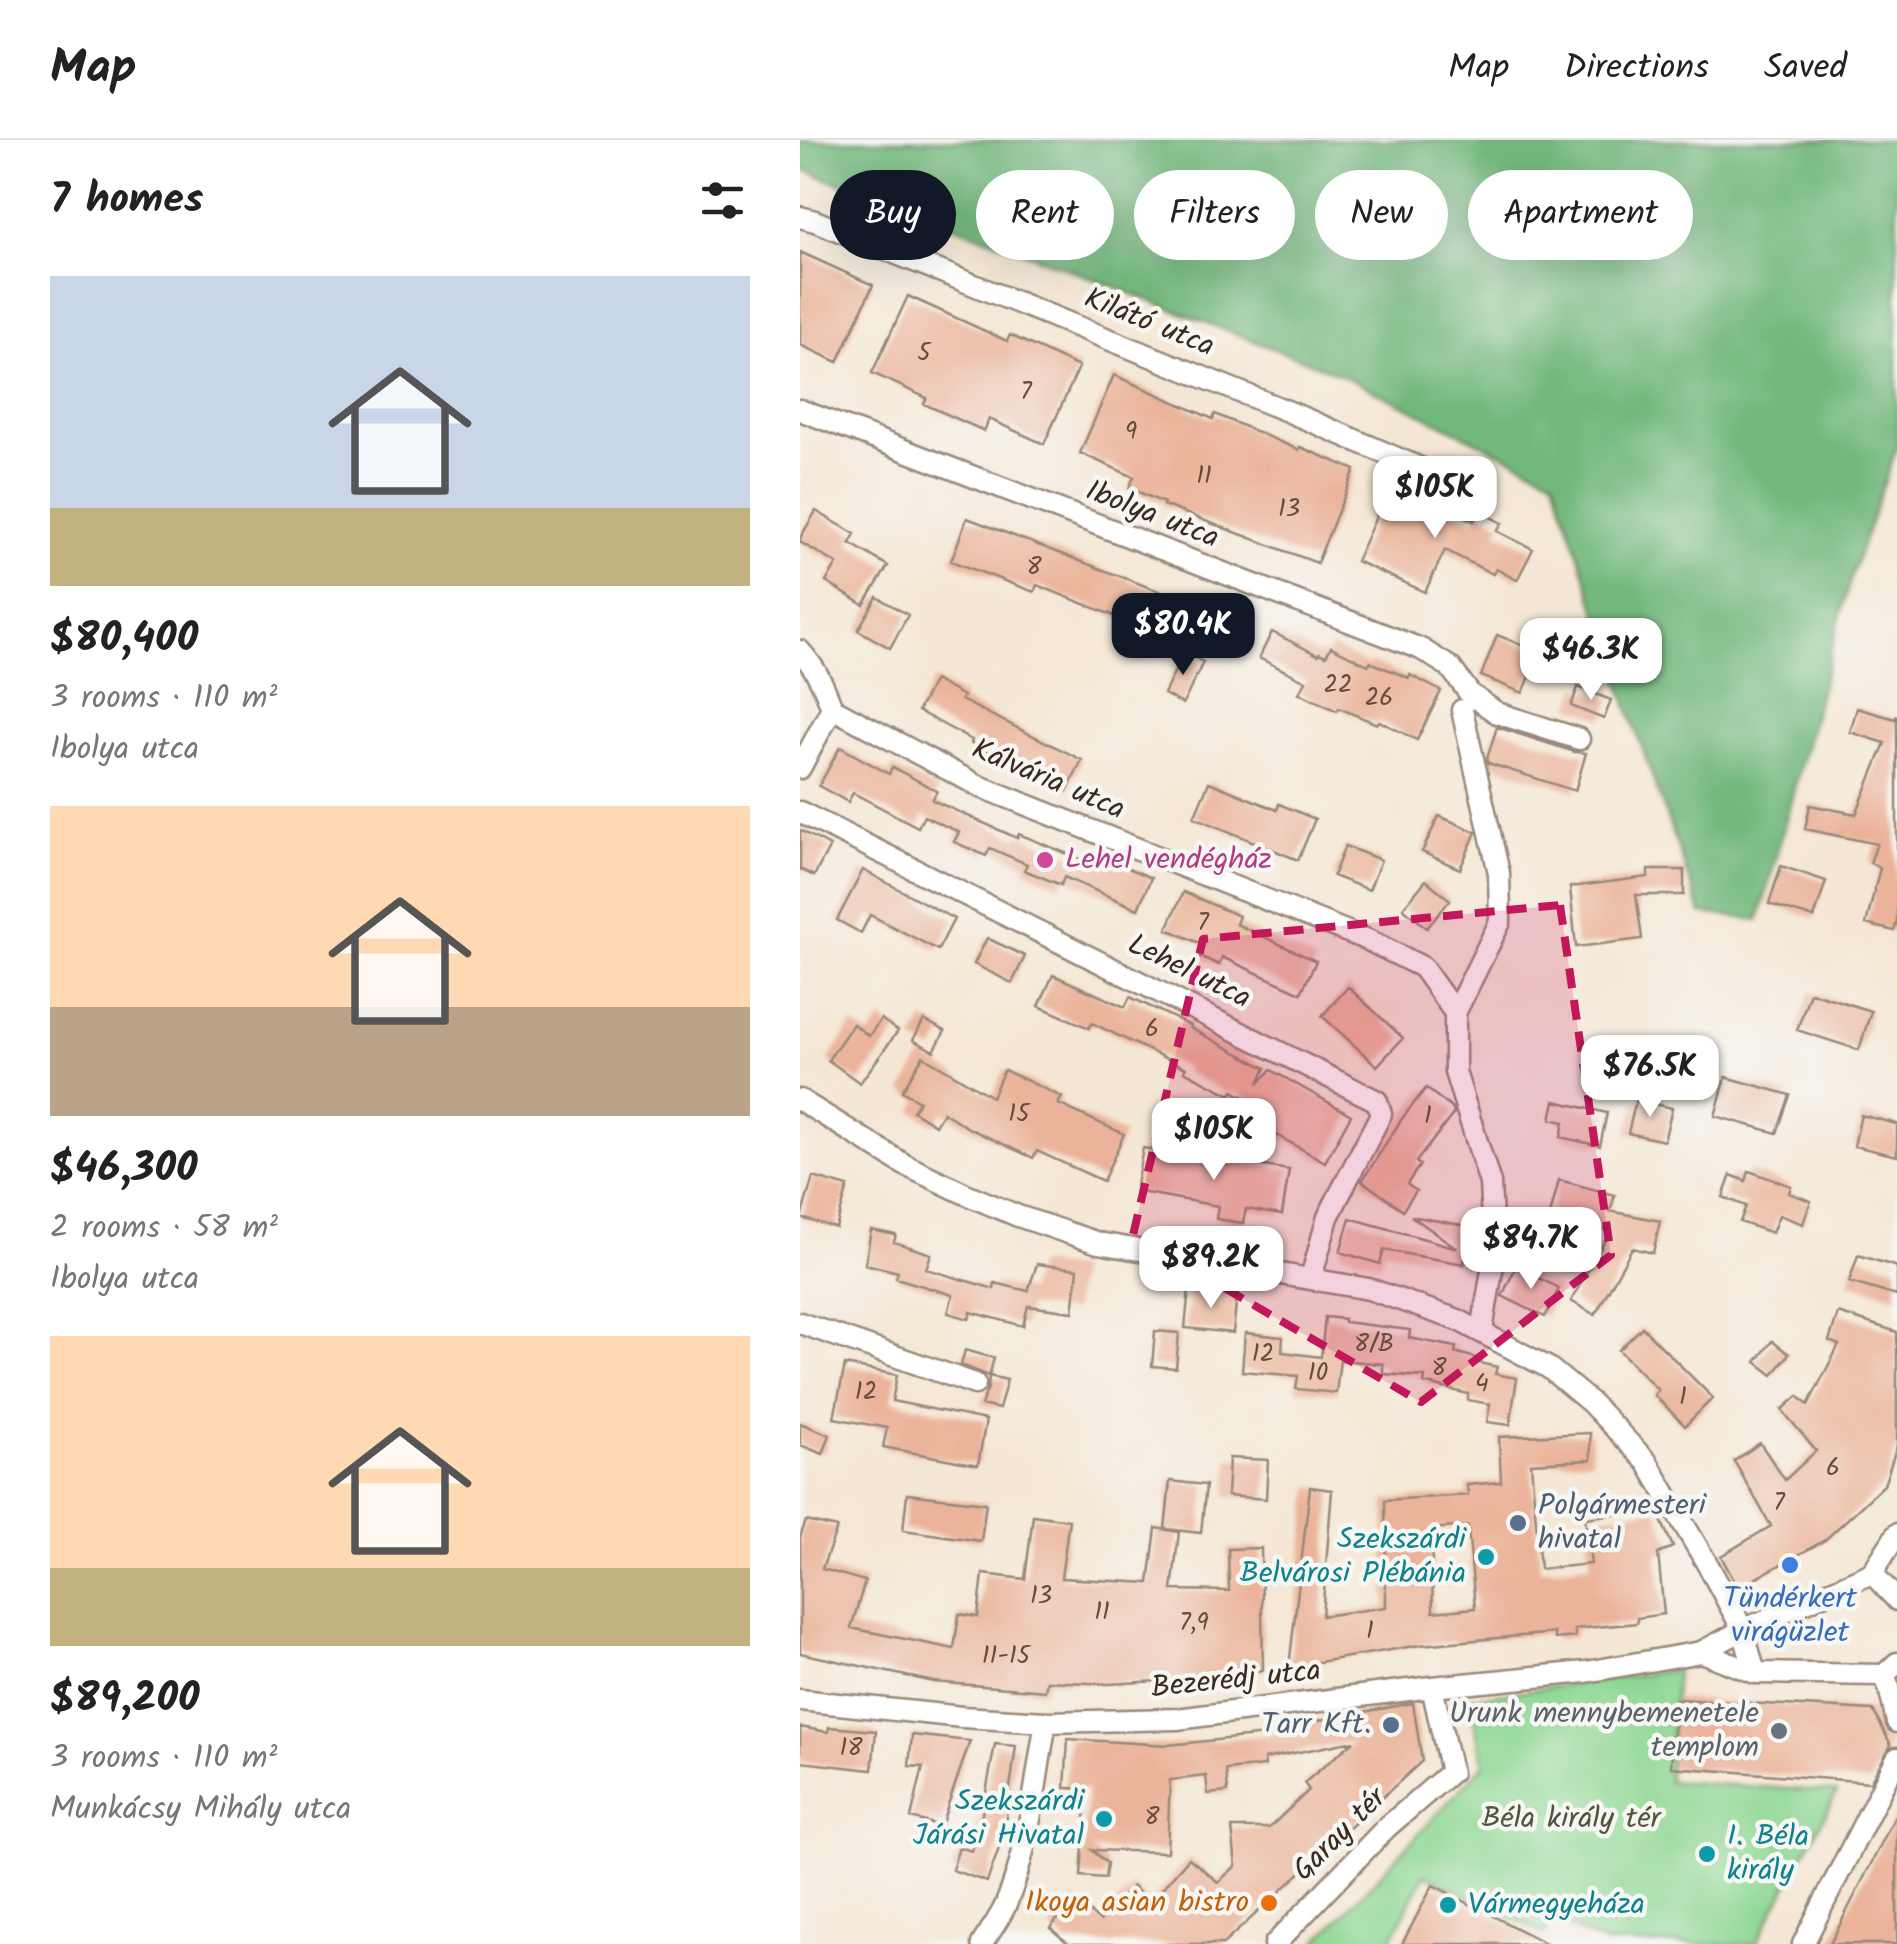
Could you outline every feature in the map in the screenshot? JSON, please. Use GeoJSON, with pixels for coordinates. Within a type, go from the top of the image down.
{"type":"FeatureCollection","features":[{"type":"Feature","properties":{"kind":"street","name":"Kilátó utca"},"geometry":{"type":"LineString","coordinates":[[800,217],[1292,413],[1472,494]]}},
{"type":"Feature","properties":{"kind":"street","name":"Ibolya utca"},"geometry":{"type":"LineString","coordinates":[[800,410],[1421,649],[1450,667],[1470,694],[1497,713],[1578,739]]}},
{"type":"Feature","properties":{"kind":"street"},"geometry":{"type":"LineString","coordinates":[[800,651],[823,682],[832,708],[800,768]]}},
{"type":"Feature","properties":{"kind":"street","name":"Kálvária utca"},"geometry":{"type":"LineString","coordinates":[[832,708],[979,786],[1368,940],[1422,966],[1455,1013]]}},
{"type":"Feature","properties":{"kind":"street"},"geometry":{"type":"LineString","coordinates":[[1462,710],[1499,873],[1500,922],[1455,1013],[1455,1072],[1490,1183],[1494,1258],[1482,1331]]}},
{"type":"Feature","properties":{"kind":"street","name":"Lehel utca"},"geometry":{"type":"LineString","coordinates":[[800,812],[1377,1101],[1381,1114],[1328,1217],[1311,1278]]}},
{"type":"Feature","properties":{"kind":"street"},"geometry":{"type":"LineString","coordinates":[[800,1100],[906,1165],[1018,1216],[1098,1243],[1369,1289],[1458,1320],[1549,1368],[1591,1403],[1646,1462],[1742,1630],[1755,1673]]}},
{"type":"Feature","properties":{"kind":"street"},"geometry":{"type":"LineString","coordinates":[[800,1323],[975,1384]]}},
{"type":"Feature","properties":{"kind":"street"},"geometry":{"type":"LineString","coordinates":[[1432,1686],[1586,1672],[1701,1652],[1872,1572],[1897,1534]]}},
{"type":"Feature","properties":{"kind":"street"},"geometry":{"type":"LineString","coordinates":[[1872,1572],[1897,1600]]}},
{"type":"Feature","properties":{"kind":"street"},"geometry":{"type":"LineString","coordinates":[[1701,1652],[1755,1673],[1890,1669],[1889,1688],[1897,1722]]}},
{"type":"Feature","properties":{"kind":"street","name":"Bezerédj utca"},"geometry":{"type":"LineString","coordinates":[[800,1700],[1046,1722],[1178,1720],[1432,1686]]}},
{"type":"Feature","properties":{"kind":"street","name":"Garay tér"},"geometry":{"type":"LineString","coordinates":[[1275,1944],[1386,1828],[1451,1772],[1432,1686]]}},
{"type":"Feature","properties":{"kind":"street"},"geometry":{"type":"LineString","coordinates":[[982,1944],[1005,1908],[1014,1881],[1046,1722]]}},
{"type":"Feature","properties":{"kind":"street"},"geometry":{"type":"LineString","coordinates":[[1803,1944],[1897,1758]]}},
{"type":"Feature","properties":{"kind":"highlighted area"},"geometry":{"type":"Polygon","coordinates":[[[1560,905],[1611,1255],[1421,1402],[1133,1235],[1203,939],[1560,905]]]}},
{"type":"Feature","properties":{"kind":"green space"},"geometry":{"type":"Polygon","coordinates":[[[800,140],[1897,140],[1897,447],[1851,576],[1759,920],[1701,913],[1629,711],[1554,479],[1337,373],[1045,260],[1114,260],[1114,170],[976,170],[976,234],[956,226],[956,170],[830,170],[830,180],[800,169],[800,140]]]}},
{"type":"Feature","properties":{"kind":"green space","name":"Béla király tér"},"geometry":{"type":"Polygon","coordinates":[[[1676,1670],[1668,1781],[1837,1792],[1756,1944],[1605,1944],[1553,1919],[1545,1934],[1424,1875],[1389,1944],[1315,1944],[1484,1764],[1469,1698],[1676,1670]]]}},
{"type":"Feature","properties":{"kind":"building"},"geometry":{"type":"Polygon","coordinates":[[[800,252],[873,285],[838,362],[800,345],[800,252]]]}},
{"type":"Feature","properties":{"kind":"building"},"geometry":{"type":"Polygon","coordinates":[[[908,296],[1007,341],[1010,335],[1079,367],[1044,444],[989,419],[984,431],[924,404],[927,398],[872,373],[908,296]]]}},
{"type":"Feature","properties":{"kind":"building"},"geometry":{"type":"Polygon","coordinates":[[[1114,375],[1213,419],[1215,414],[1355,470],[1317,563],[1163,505],[1129,488],[1134,477],[1080,453],[1114,375]]]}},
{"type":"Feature","properties":{"kind":"building"},"geometry":{"type":"Polygon","coordinates":[[[1391,484],[1474,521],[1479,511],[1502,523],[1497,531],[1533,549],[1517,580],[1496,569],[1493,574],[1445,550],[1425,592],[1356,561],[1391,484]]]}},
{"type":"Feature","properties":{"kind":"building"},"geometry":{"type":"Polygon","coordinates":[[[816,511],[855,534],[850,543],[888,566],[864,605],[826,582],[837,564],[800,542],[816,511]]]}},
{"type":"Feature","properties":{"kind":"building"},"geometry":{"type":"Polygon","coordinates":[[[967,518],[1164,593],[1150,630],[1037,585],[1034,592],[951,561],[967,518]]]}},
{"type":"Feature","properties":{"kind":"building"},"geometry":{"type":"Polygon","coordinates":[[[877,597],[908,615],[890,648],[858,630],[877,597]]]}},
{"type":"Feature","properties":{"kind":"building"},"geometry":{"type":"Polygon","coordinates":[[[1272,632],[1318,655],[1326,656],[1331,647],[1368,665],[1370,662],[1409,678],[1410,675],[1441,691],[1417,740],[1379,721],[1377,724],[1339,708],[1337,711],[1299,693],[1306,681],[1259,658],[1272,632]]]}},
{"type":"Feature","properties":{"kind":"building"},"geometry":{"type":"Polygon","coordinates":[[[1497,635],[1547,655],[1538,677],[1531,674],[1523,693],[1481,676],[1497,635]]]}},
{"type":"Feature","properties":{"kind":"building"},"geometry":{"type":"Polygon","coordinates":[[[1184,652],[1203,662],[1183,704],[1164,694],[1184,652]]]}},
{"type":"Feature","properties":{"kind":"building"},"geometry":{"type":"Polygon","coordinates":[[[934,680],[963,696],[961,700],[1082,760],[1067,791],[971,743],[972,740],[918,711],[934,680]]]}},
{"type":"Feature","properties":{"kind":"building"},"geometry":{"type":"Polygon","coordinates":[[[1578,687],[1611,700],[1604,719],[1571,706],[1578,687]]]}},
{"type":"Feature","properties":{"kind":"building"},"geometry":{"type":"Polygon","coordinates":[[[1857,708],[1895,719],[1897,715],[1894,931],[1866,924],[1880,868],[1870,863],[1877,844],[1805,829],[1810,805],[1856,814],[1885,743],[1850,732],[1857,708]]]}},
{"type":"Feature","properties":{"kind":"building"},"geometry":{"type":"Polygon","coordinates":[[[1497,727],[1586,753],[1575,791],[1488,763],[1497,727]]]}},
{"type":"Feature","properties":{"kind":"building"},"geometry":{"type":"Polygon","coordinates":[[[840,747],[889,774],[892,767],[937,791],[932,800],[1017,838],[1019,834],[1095,865],[1099,855],[1151,878],[1138,909],[1064,877],[1061,885],[1024,870],[1027,864],[990,848],[986,856],[954,842],[959,832],[924,816],[918,827],[853,793],[848,802],[819,786],[840,747]]]}},
{"type":"Feature","properties":{"kind":"building"},"geometry":{"type":"Polygon","coordinates":[[[1209,782],[1277,810],[1279,804],[1315,819],[1298,860],[1194,817],[1209,782]]]}},
{"type":"Feature","properties":{"kind":"building"},"geometry":{"type":"Polygon","coordinates":[[[1439,816],[1476,832],[1460,869],[1422,852],[1439,816]]]}},
{"type":"Feature","properties":{"kind":"building"},"geometry":{"type":"Polygon","coordinates":[[[800,830],[830,846],[814,876],[800,869],[800,830]]]}},
{"type":"Feature","properties":{"kind":"building"},"geometry":{"type":"Polygon","coordinates":[[[1345,846],[1381,860],[1369,890],[1333,876],[1345,846]]]}},
{"type":"Feature","properties":{"kind":"building"},"geometry":{"type":"Polygon","coordinates":[[[1781,866],[1826,881],[1814,918],[1769,904],[1781,866]]]}},
{"type":"Feature","properties":{"kind":"building"},"geometry":{"type":"Polygon","coordinates":[[[863,870],[954,919],[938,950],[870,915],[861,933],[837,920],[863,870]]]}},
{"type":"Feature","properties":{"kind":"building"},"geometry":{"type":"Polygon","coordinates":[[[1648,870],[1684,870],[1684,895],[1636,895],[1642,939],[1576,947],[1570,887],[1648,877],[1648,870]]]}},
{"type":"Feature","properties":{"kind":"building"},"geometry":{"type":"Polygon","coordinates":[[[1426,880],[1450,900],[1427,928],[1403,908],[1426,880]]]}},
{"type":"Feature","properties":{"kind":"building"},"geometry":{"type":"Polygon","coordinates":[[[1183,892],[1239,916],[1236,924],[1316,961],[1301,993],[1222,957],[1219,965],[1199,956],[1204,945],[1167,929],[1183,892]]]}},
{"type":"Feature","properties":{"kind":"building"},"geometry":{"type":"Polygon","coordinates":[[[987,938],[1025,956],[1012,983],[974,964],[987,938]]]}},
{"type":"Feature","properties":{"kind":"building"},"geometry":{"type":"Polygon","coordinates":[[[1053,975],[1125,1007],[1130,997],[1266,1068],[1258,1084],[1271,1070],[1351,1115],[1325,1162],[1264,1128],[1272,1112],[1092,1023],[1089,1028],[1039,1006],[1053,975]]]}},
{"type":"Feature","properties":{"kind":"building"},"geometry":{"type":"Polygon","coordinates":[[[1348,987],[1403,1038],[1377,1066],[1322,1016],[1348,987]]]}},
{"type":"Feature","properties":{"kind":"building"},"geometry":{"type":"Polygon","coordinates":[[[1810,992],[1871,1011],[1859,1050],[1797,1030],[1810,992]]]}},
{"type":"Feature","properties":{"kind":"building"},"geometry":{"type":"Polygon","coordinates":[[[881,1019],[898,1031],[860,1083],[828,1060],[853,1024],[869,1036],[881,1019]]]}},
{"type":"Feature","properties":{"kind":"building"},"geometry":{"type":"Polygon","coordinates":[[[924,1020],[945,1031],[934,1051],[913,1040],[924,1020]]]}},
{"type":"Feature","properties":{"kind":"building"},"geometry":{"type":"Polygon","coordinates":[[[923,1056],[992,1097],[1004,1070],[1062,1097],[1058,1104],[1124,1134],[1103,1181],[1037,1151],[1033,1158],[943,1112],[935,1125],[913,1111],[919,1101],[902,1091],[923,1056]]]}},
{"type":"Feature","properties":{"kind":"building"},"geometry":{"type":"Polygon","coordinates":[[[1726,1077],[1790,1095],[1777,1133],[1715,1116],[1726,1077]]]}},
{"type":"Feature","properties":{"kind":"building"},"geometry":{"type":"Polygon","coordinates":[[[1426,1088],[1454,1113],[1416,1162],[1420,1165],[1407,1184],[1416,1191],[1403,1210],[1362,1181],[1426,1088]]]}},
{"type":"Feature","properties":{"kind":"building"},"geometry":{"type":"Polygon","coordinates":[[[1636,1100],[1672,1108],[1664,1141],[1628,1133],[1636,1100]]]}},
{"type":"Feature","properties":{"kind":"building"},"geometry":{"type":"Polygon","coordinates":[[[1555,1101],[1607,1113],[1600,1146],[1561,1137],[1564,1122],[1551,1119],[1555,1101]]]}},
{"type":"Feature","properties":{"kind":"building"},"geometry":{"type":"Polygon","coordinates":[[[1861,1115],[1897,1124],[1897,1156],[1854,1146],[1861,1115]]]}},
{"type":"Feature","properties":{"kind":"building"},"geometry":{"type":"Polygon","coordinates":[[[1143,1148],[1289,1170],[1282,1215],[1246,1209],[1243,1223],[1216,1219],[1218,1206],[1135,1191],[1143,1148]]]}},
{"type":"Feature","properties":{"kind":"building"},"geometry":{"type":"Polygon","coordinates":[[[1749,1171],[1791,1186],[1789,1193],[1811,1201],[1803,1224],[1779,1215],[1772,1233],[1740,1222],[1746,1206],[1723,1197],[1731,1175],[1746,1181],[1749,1171]]]}},
{"type":"Feature","properties":{"kind":"building"},"geometry":{"type":"Polygon","coordinates":[[[813,1177],[848,1187],[836,1228],[801,1218],[813,1177]]]}},
{"type":"Feature","properties":{"kind":"building"},"geometry":{"type":"Polygon","coordinates":[[[1559,1180],[1615,1195],[1610,1211],[1660,1221],[1653,1253],[1632,1248],[1595,1315],[1571,1301],[1610,1231],[1550,1215],[1559,1180]]]}},
{"type":"Feature","properties":{"kind":"building"},"geometry":{"type":"Polygon","coordinates":[[[1411,1216],[1472,1227],[1464,1264],[1384,1250],[1380,1264],[1340,1252],[1350,1218],[1457,1248],[1411,1216]]]}},
{"type":"Feature","properties":{"kind":"building"},"geometry":{"type":"Polygon","coordinates":[[[871,1230],[896,1235],[894,1242],[931,1254],[926,1269],[994,1289],[995,1283],[1028,1291],[1037,1264],[1078,1269],[1073,1312],[1028,1306],[1023,1326],[971,1312],[969,1319],[948,1313],[953,1295],[896,1278],[898,1272],[865,1264],[871,1230]]]}},
{"type":"Feature","properties":{"kind":"building"},"geometry":{"type":"Polygon","coordinates":[[[1858,1255],[1897,1267],[1897,1296],[1849,1282],[1858,1255]]]}},
{"type":"Feature","properties":{"kind":"building"},"geometry":{"type":"Polygon","coordinates":[[[1516,1267],[1559,1288],[1545,1317],[1502,1296],[1516,1267]]]}},
{"type":"Feature","properties":{"kind":"building"},"geometry":{"type":"Polygon","coordinates":[[[1189,1289],[1237,1294],[1233,1333],[1185,1328],[1189,1289]]]}},
{"type":"Feature","properties":{"kind":"building"},"geometry":{"type":"Polygon","coordinates":[[[1838,1313],[1897,1332],[1897,1446],[1884,1485],[1825,1540],[1738,1588],[1721,1556],[1771,1526],[1734,1461],[1760,1443],[1785,1480],[1816,1451],[1782,1410],[1798,1396],[1808,1405],[1839,1345],[1829,1341],[1838,1313]]]}},
{"type":"Feature","properties":{"kind":"building"},"geometry":{"type":"Polygon","coordinates":[[[1325,1317],[1410,1330],[1409,1338],[1456,1347],[1455,1352],[1476,1358],[1475,1362],[1497,1367],[1495,1374],[1517,1378],[1510,1425],[1487,1422],[1490,1404],[1424,1383],[1425,1377],[1383,1374],[1383,1364],[1340,1360],[1336,1393],[1296,1389],[1298,1376],[1242,1371],[1245,1333],[1283,1337],[1282,1352],[1321,1357],[1325,1317]]]}},
{"type":"Feature","properties":{"kind":"building"},"geometry":{"type":"Polygon","coordinates":[[[1642,1327],[1713,1398],[1685,1426],[1654,1395],[1658,1390],[1619,1350],[1642,1327]]]}},
{"type":"Feature","properties":{"kind":"building"},"geometry":{"type":"Polygon","coordinates":[[[1155,1331],[1179,1333],[1176,1368],[1152,1366],[1155,1331]]]}},
{"type":"Feature","properties":{"kind":"building"},"geometry":{"type":"Polygon","coordinates":[[[1772,1341],[1789,1354],[1773,1375],[1756,1362],[1772,1341]]]}},
{"type":"Feature","properties":{"kind":"building"},"geometry":{"type":"Polygon","coordinates":[[[965,1350],[994,1358],[989,1376],[961,1365],[965,1350]]]}},
{"type":"Feature","properties":{"kind":"building"},"geometry":{"type":"Polygon","coordinates":[[[845,1365],[897,1375],[892,1401],[986,1420],[978,1465],[883,1447],[887,1428],[834,1418],[845,1365]]]}},
{"type":"Feature","properties":{"kind":"building"},"geometry":{"type":"Polygon","coordinates":[[[989,1376],[1007,1380],[999,1409],[981,1405],[989,1376]]]}},
{"type":"Feature","properties":{"kind":"building"},"geometry":{"type":"Polygon","coordinates":[[[800,1423],[830,1435],[823,1454],[800,1445],[800,1423]]]}},
{"type":"Feature","properties":{"kind":"building"},"geometry":{"type":"Polygon","coordinates":[[[1590,1433],[1591,1460],[1531,1463],[1540,1569],[1591,1564],[1585,1518],[1656,1509],[1673,1547],[1658,1554],[1664,1614],[1637,1618],[1637,1623],[1575,1629],[1575,1637],[1555,1639],[1554,1633],[1420,1645],[1289,1667],[1310,1487],[1332,1490],[1322,1616],[1386,1607],[1385,1500],[1468,1495],[1467,1485],[1501,1482],[1499,1437],[1590,1433]],[[1468,1526],[1431,1529],[1433,1612],[1475,1608],[1468,1526]]]}},
{"type":"Feature","properties":{"kind":"building"},"geometry":{"type":"Polygon","coordinates":[[[1229,1458],[1268,1460],[1266,1499],[1227,1496],[1229,1458]]]}},
{"type":"Feature","properties":{"kind":"building"},"geometry":{"type":"Polygon","coordinates":[[[1170,1481],[1206,1485],[1201,1533],[1165,1529],[1170,1481]]]}},
{"type":"Feature","properties":{"kind":"building"},"geometry":{"type":"Polygon","coordinates":[[[907,1494],[986,1503],[981,1541],[903,1530],[907,1494]]]}},
{"type":"Feature","properties":{"kind":"building"},"geometry":{"type":"Polygon","coordinates":[[[1033,1515],[1069,1520],[1061,1578],[1149,1583],[1156,1528],[1179,1532],[1172,1590],[1229,1591],[1228,1549],[1261,1548],[1263,1670],[1210,1678],[1109,1684],[1047,1681],[1045,1691],[934,1682],[800,1653],[800,1537],[806,1521],[837,1528],[822,1569],[865,1581],[851,1628],[954,1649],[959,1614],[978,1617],[983,1574],[1025,1579],[1033,1515]]]}},
{"type":"Feature","properties":{"kind":"building","name":"Urunk mennybemenetele templom"},"geometry":{"type":"Polygon","coordinates":[[[1676,1699],[1873,1710],[1891,1745],[1870,1782],[1671,1767],[1676,1699]]]}},
{"type":"Feature","properties":{"kind":"building"},"geometry":{"type":"Polygon","coordinates":[[[1413,1703],[1422,1761],[1223,1944],[1069,1944],[1050,1928],[1074,1900],[1100,1921],[1132,1886],[1150,1902],[1189,1858],[1218,1882],[1236,1866],[1232,1828],[1269,1828],[1309,1790],[1304,1783],[1354,1741],[1264,1759],[1265,1766],[1226,1770],[1228,1792],[1208,1794],[1206,1776],[1170,1780],[1167,1852],[1092,1850],[1107,1863],[1105,1878],[1081,1876],[1087,1789],[1065,1788],[1068,1739],[1168,1745],[1276,1734],[1275,1728],[1413,1703]]]}},
{"type":"Feature","properties":{"kind":"building"},"geometry":{"type":"Polygon","coordinates":[[[800,1727],[828,1732],[829,1727],[876,1731],[872,1770],[800,1762],[800,1727]]]}},
{"type":"Feature","properties":{"kind":"building"},"geometry":{"type":"Polygon","coordinates":[[[912,1735],[970,1741],[941,1826],[911,1818],[923,1767],[909,1766],[912,1735]]]}},
{"type":"Feature","properties":{"kind":"building"},"geometry":{"type":"Polygon","coordinates":[[[995,1744],[1016,1746],[1003,1837],[987,1882],[952,1870],[959,1847],[972,1851],[995,1744]]]}},
{"type":"Feature","properties":{"kind":"building"},"geometry":{"type":"Polygon","coordinates":[[[1897,1812],[1897,1944],[1830,1944],[1877,1852],[1897,1812]]]}},
{"type":"Feature","properties":{"kind":"building","name":"Vármegyeháza"},"geometry":{"type":"Polygon","coordinates":[[[1433,1885],[1547,1944],[1402,1944],[1433,1885]]]}},
{"type":"Feature","properties":{"kind":"place","name":"Lehel vendégház"},"geometry":{"type":"Point","coordinates":[1045,860]}},
{"type":"Feature","properties":{"kind":"place","name":"Polgármesteri hivatal"},"geometry":{"type":"Point","coordinates":[1518,1523]}},
{"type":"Feature","properties":{"kind":"place","name":"Szekszárdi Belvárosi Plébánia"},"geometry":{"type":"Point","coordinates":[1486,1557]}},
{"type":"Feature","properties":{"kind":"place","name":"Tündérkert virágüzlet"},"geometry":{"type":"Point","coordinates":[1790,1565]}},
{"type":"Feature","properties":{"kind":"place","name":"Tarr Kft."},"geometry":{"type":"Point","coordinates":[1391,1725]}},
{"type":"Feature","properties":{"kind":"place","name":"Urunk mennybemenetele templom"},"geometry":{"type":"Point","coordinates":[1779,1731]}},
{"type":"Feature","properties":{"kind":"place","name":"Szekszárdi Járási Hivatal"},"geometry":{"type":"Point","coordinates":[1104,1819]}},
{"type":"Feature","properties":{"kind":"place","name":"I. Béla király"},"geometry":{"type":"Point","coordinates":[1707,1854]}},
{"type":"Feature","properties":{"kind":"place","name":"Ikoya asian bistro"},"geometry":{"type":"Point","coordinates":[1269,1903]}},
{"type":"Feature","properties":{"kind":"place","name":"Vármegyeháza"},"geometry":{"type":"Point","coordinates":[1448,1905]}}]}
